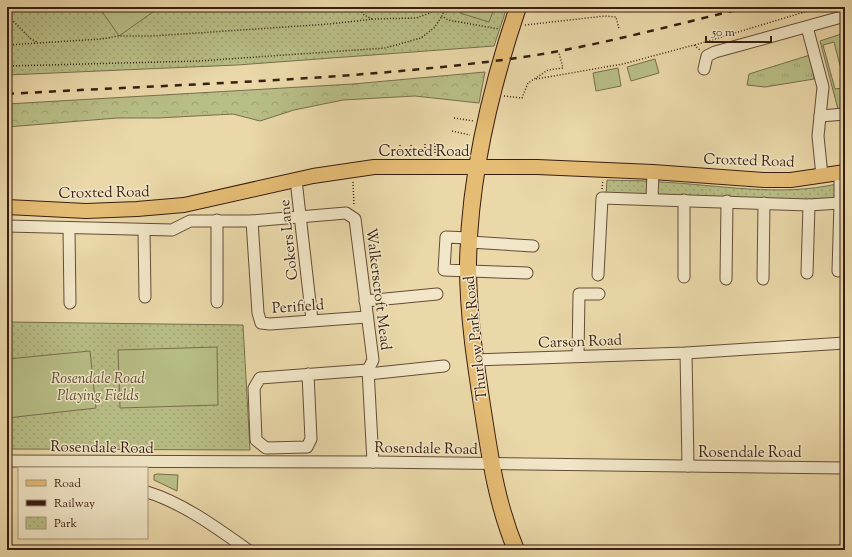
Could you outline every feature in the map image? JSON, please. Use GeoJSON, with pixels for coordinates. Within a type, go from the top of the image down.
{"type":"FeatureCollection","features":[{"type":"Feature","properties":{"kind":"highway","name":"Thurlow Park Road"},"geometry":{"type":"LineString","coordinates":[[516,550],[507,528],[494,484],[474,360],[468,270],[478,168],[485,130],[505,47],[518,7]]}},
{"type":"Feature","properties":{"kind":"main road","name":"Croxted Road"},"geometry":{"type":"LineString","coordinates":[[7,207],[86,211],[137,210],[184,205],[296,180],[352,170],[400,166],[478,168],[536,167],[653,172],[764,180],[791,180],[842,172]]}},
{"type":"Feature","properties":{"kind":"street"},"geometry":{"type":"LineString","coordinates":[[704,69],[707,56],[714,52],[845,16]]}},
{"type":"Feature","properties":{"kind":"street"},"geometry":{"type":"LineString","coordinates":[[807,27],[823,87],[818,136],[822,176]]}},
{"type":"Feature","properties":{"kind":"street"},"geometry":{"type":"LineString","coordinates":[[820,116],[845,114]]}},
{"type":"Feature","properties":{"kind":"street"},"geometry":{"type":"LineString","coordinates":[[652,200],[653,172]]}},
{"type":"Feature","properties":{"kind":"street"},"geometry":{"type":"LineString","coordinates":[[838,271],[842,172]]}},
{"type":"Feature","properties":{"kind":"street","name":"Cokers Lane"},"geometry":{"type":"LineString","coordinates":[[296,180],[312,320]]}},
{"type":"Feature","properties":{"kind":"street"},"geometry":{"type":"LineString","coordinates":[[598,275],[602,198],[727,201],[809,205],[840,203]]}},
{"type":"Feature","properties":{"kind":"street"},"geometry":{"type":"LineString","coordinates":[[684,200],[684,277]]}},
{"type":"Feature","properties":{"kind":"street"},"geometry":{"type":"LineString","coordinates":[[726,279],[727,201]]}},
{"type":"Feature","properties":{"kind":"street"},"geometry":{"type":"LineString","coordinates":[[762,279],[764,203]]}},
{"type":"Feature","properties":{"kind":"street"},"geometry":{"type":"LineString","coordinates":[[807,273],[809,205]]}},
{"type":"Feature","properties":{"kind":"street"},"geometry":{"type":"LineString","coordinates":[[7,226],[172,230],[190,221],[252,221],[346,213],[350,215]]}},
{"type":"Feature","properties":{"kind":"street","name":"Walkerscroft Mead"},"geometry":{"type":"LineString","coordinates":[[350,215],[355,219],[366,317],[373,360],[368,372],[373,462]]}},
{"type":"Feature","properties":{"kind":"street"},"geometry":{"type":"LineString","coordinates":[[217,220],[217,302]]}},
{"type":"Feature","properties":{"kind":"street","name":"Perifield"},"geometry":{"type":"LineString","coordinates":[[252,221],[258,313],[261,323],[270,324],[366,317]]}},
{"type":"Feature","properties":{"kind":"street"},"geometry":{"type":"LineString","coordinates":[[69,228],[70,303]]}},
{"type":"Feature","properties":{"kind":"street"},"geometry":{"type":"LineString","coordinates":[[144,230],[145,297]]}},
{"type":"Feature","properties":{"kind":"street"},"geometry":{"type":"LineString","coordinates":[[527,273],[444,270],[446,238],[533,246]]}},
{"type":"Feature","properties":{"kind":"street"},"geometry":{"type":"LineString","coordinates":[[365,301],[437,294]]}},
{"type":"Feature","properties":{"kind":"street"},"geometry":{"type":"LineString","coordinates":[[578,356],[579,294],[599,294]]}},
{"type":"Feature","properties":{"kind":"street","name":"Carson Road"},"geometry":{"type":"LineString","coordinates":[[474,360],[686,353],[845,343]]}},
{"type":"Feature","properties":{"kind":"street"},"geometry":{"type":"LineString","coordinates":[[686,353],[688,466]]}},
{"type":"Feature","properties":{"kind":"street"},"geometry":{"type":"LineString","coordinates":[[308,374],[311,439],[307,447],[266,448],[256,440],[254,388],[260,378],[308,374],[368,372],[444,366]]}},
{"type":"Feature","properties":{"kind":"street","name":"Rosendale Road"},"geometry":{"type":"LineString","coordinates":[[7,461],[119,467]]}},
{"type":"Feature","properties":{"kind":"street","name":"Rosendale Road"},"geometry":{"type":"LineString","coordinates":[[148,470],[373,462],[845,468]]}},
{"type":"Feature","properties":{"kind":"street"},"geometry":{"type":"LineString","coordinates":[[148,491],[187,510],[221,530],[248,550]]}},
{"type":"Feature","properties":{"kind":"path"},"geometry":{"type":"LineString","coordinates":[[358,7],[364,15],[374,19]]}},
{"type":"Feature","properties":{"kind":"path"},"geometry":{"type":"LineString","coordinates":[[7,45],[100,39],[118,36],[153,36],[314,25],[374,19],[416,18],[430,13],[435,7]]}},
{"type":"Feature","properties":{"kind":"path"},"geometry":{"type":"LineString","coordinates":[[442,7],[444,12]]}},
{"type":"Feature","properties":{"kind":"path"},"geometry":{"type":"LineString","coordinates":[[7,66],[199,61],[385,48],[421,38],[434,28],[442,16],[445,7]]}},
{"type":"Feature","properties":{"kind":"path"},"geometry":{"type":"LineString","coordinates":[[536,79],[623,64],[694,45],[821,7]]}},
{"type":"Feature","properties":{"kind":"path"},"geometry":{"type":"LineString","coordinates":[[7,15],[31,39],[39,43]]}},
{"type":"Feature","properties":{"kind":"path"},"geometry":{"type":"LineString","coordinates":[[442,16],[448,20],[501,29]]}},
{"type":"Feature","properties":{"kind":"path"},"geometry":{"type":"LineString","coordinates":[[522,24],[605,16],[616,17],[619,29]]}},
{"type":"Feature","properties":{"kind":"path"},"geometry":{"type":"LineString","coordinates":[[694,45],[707,56]]}},
{"type":"Feature","properties":{"kind":"path"},"geometry":{"type":"LineString","coordinates":[[493,94],[522,98],[528,83],[548,70],[563,68],[559,54]]}},
{"type":"Feature","properties":{"kind":"path"},"geometry":{"type":"LineString","coordinates":[[454,118],[485,130]]}},
{"type":"Feature","properties":{"kind":"path"},"geometry":{"type":"LineString","coordinates":[[452,131],[485,130]]}},
{"type":"Feature","properties":{"kind":"path"},"geometry":{"type":"LineString","coordinates":[[350,215],[354,208],[352,170]]}},
{"type":"Feature","properties":{"kind":"path"},"geometry":{"type":"LineString","coordinates":[[602,198],[603,171]]}},
{"type":"Feature","properties":{"kind":"green space"},"geometry":{"type":"Polygon","coordinates":[[[7,7],[507,7],[494,46],[237,65],[7,75],[7,7]]]}},
{"type":"Feature","properties":{"kind":"green space"},"geometry":{"type":"Polygon","coordinates":[[[99,7],[160,7],[119,36],[99,7]]]}},
{"type":"Feature","properties":{"kind":"green space"},"geometry":{"type":"Polygon","coordinates":[[[462,7],[487,7],[494,9],[489,22],[460,13],[462,7]]]}},
{"type":"Feature","properties":{"kind":"green space"},"geometry":{"type":"Polygon","coordinates":[[[843,20],[845,20],[845,85],[834,42],[823,45],[835,89],[842,88],[845,108],[838,109],[820,41],[844,33],[843,20]]]}},
{"type":"Feature","properties":{"kind":"green space"},"geometry":{"type":"Polygon","coordinates":[[[810,55],[814,79],[765,87],[747,85],[749,74],[810,55]]]}},
{"type":"Feature","properties":{"kind":"green space"},"geometry":{"type":"Polygon","coordinates":[[[655,59],[659,73],[631,81],[627,67],[655,59]]]}},
{"type":"Feature","properties":{"kind":"green space"},"geometry":{"type":"Polygon","coordinates":[[[618,68],[621,86],[596,91],[593,73],[618,68]]]}},
{"type":"Feature","properties":{"kind":"green space"},"geometry":{"type":"Polygon","coordinates":[[[485,72],[479,103],[415,96],[343,100],[294,110],[260,121],[233,114],[158,118],[117,118],[7,127],[7,104],[353,84],[485,72]]]}},
{"type":"Feature","properties":{"kind":"green space"},"geometry":{"type":"Polygon","coordinates":[[[607,180],[654,181],[771,190],[815,188],[837,184],[835,199],[809,201],[606,195],[607,180]]]}},
{"type":"Feature","properties":{"kind":"green space","name":"Rosendale Road Playing Fields"},"geometry":{"type":"Polygon","coordinates":[[[7,322],[243,325],[250,450],[7,449],[7,322]]]}},
{"type":"Feature","properties":{"kind":"green space"},"geometry":{"type":"Polygon","coordinates":[[[217,347],[218,405],[120,408],[118,350],[217,347]]]}},
{"type":"Feature","properties":{"kind":"green space"},"geometry":{"type":"Polygon","coordinates":[[[90,351],[96,408],[7,418],[7,359],[90,351]]]}},
{"type":"Feature","properties":{"kind":"green space"},"geometry":{"type":"Polygon","coordinates":[[[154,475],[178,475],[177,491],[154,480],[154,475]]]}},
{"type":"Feature","properties":{"kind":"green space"},"geometry":{"type":"Polygon","coordinates":[[[7,545],[45,550],[7,550],[7,545]]]}},
{"type":"Feature","properties":{"kind":"railway"},"geometry":{"type":"LineString","coordinates":[[7,94],[326,77],[454,66],[517,58],[575,48],[749,7]]}}]}
